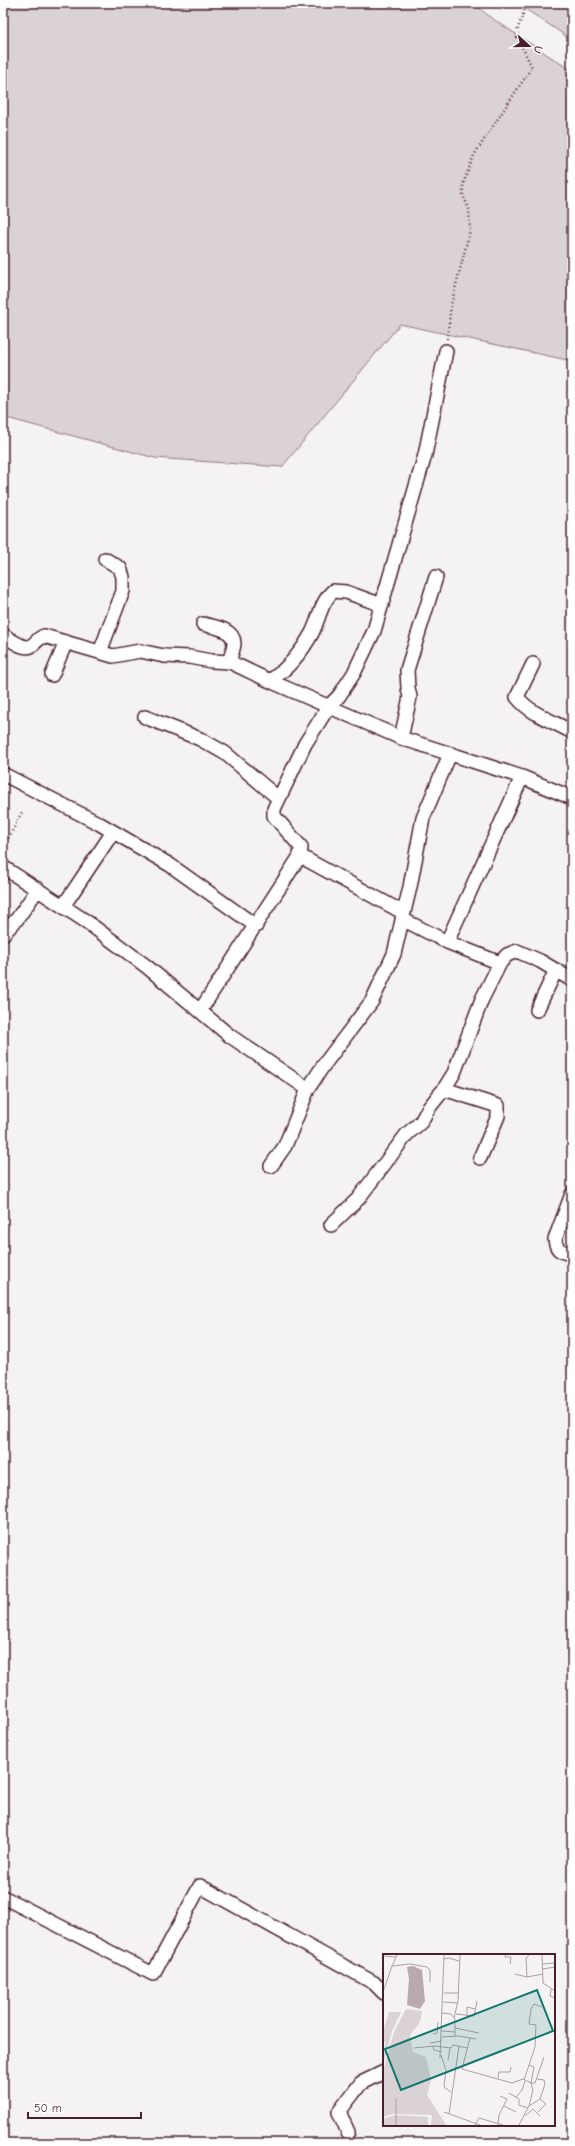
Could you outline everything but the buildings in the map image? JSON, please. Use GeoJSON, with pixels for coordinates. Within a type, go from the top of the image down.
{"type":"FeatureCollection","features":[{"type":"Feature","properties":{"kind":"street"},"geometry":{"type":"LineString","coordinates":[[200,1011],[300,856],[301,847],[274,816],[274,809],[305,744],[329,706],[339,696],[367,650],[382,605],[425,455],[446,351]]}},
{"type":"Feature","properties":{"kind":"street"},"geometry":{"type":"LineString","coordinates":[[100,652],[124,586],[120,568],[106,559]]}},
{"type":"Feature","properties":{"kind":"street"},"geometry":{"type":"LineString","coordinates":[[401,738],[410,697],[407,670],[436,576]]}},
{"type":"Feature","properties":{"kind":"street"},"geometry":{"type":"LineString","coordinates":[[270,681],[281,673],[297,656],[312,633],[326,599],[333,591],[346,592],[382,605]]}},
{"type":"Feature","properties":{"kind":"street"},"geometry":{"type":"LineString","coordinates":[[203,624],[227,631],[232,636],[234,643],[230,662]]}},
{"type":"Feature","properties":{"kind":"street"},"geometry":{"type":"LineString","coordinates":[[3,635],[23,647],[30,646],[39,637],[44,636],[113,656],[140,651],[164,656],[189,656],[211,662],[230,662],[401,738],[522,777],[572,798]]}},
{"type":"Feature","properties":{"kind":"street"},"geometry":{"type":"LineString","coordinates":[[52,675],[66,642]]}},
{"type":"Feature","properties":{"kind":"street"},"geometry":{"type":"LineString","coordinates":[[533,664],[517,697],[523,705],[532,711],[572,732]]}},
{"type":"Feature","properties":{"kind":"street"},"geometry":{"type":"LineString","coordinates":[[145,717],[200,739],[225,753],[278,798]]}},
{"type":"Feature","properties":{"kind":"street"},"geometry":{"type":"LineString","coordinates":[[271,1166],[285,1146],[308,1089],[323,1066],[372,1001],[394,954],[423,818],[450,754]]}},
{"type":"Feature","properties":{"kind":"street"},"geometry":{"type":"LineString","coordinates":[[3,774],[113,832],[170,865],[256,926]]}},
{"type":"Feature","properties":{"kind":"street"},"geometry":{"type":"LineString","coordinates":[[447,942],[522,777]]}},
{"type":"Feature","properties":{"kind":"street"},"geometry":{"type":"LineString","coordinates":[[64,905],[113,832]]}},
{"type":"Feature","properties":{"kind":"street"},"geometry":{"type":"LineString","coordinates":[[300,856],[447,942],[500,963]]}},
{"type":"Feature","properties":{"kind":"street"},"geometry":{"type":"LineString","coordinates":[[3,867],[64,905],[146,966],[230,1036],[308,1089]]}},
{"type":"Feature","properties":{"kind":"street"},"geometry":{"type":"LineString","coordinates":[[3,934],[17,920],[38,889]]}},
{"type":"Feature","properties":{"kind":"street"},"geometry":{"type":"LineString","coordinates":[[331,1225],[358,1199],[407,1134],[422,1122],[428,1109],[444,1089],[454,1073],[482,998],[500,963],[506,955],[517,951],[556,970],[572,980]]}},
{"type":"Feature","properties":{"kind":"street"},"geometry":{"type":"LineString","coordinates":[[537,1010],[556,970]]}},
{"type":"Feature","properties":{"kind":"street"},"geometry":{"type":"LineString","coordinates":[[444,1089],[498,1106],[498,1116],[480,1158]]}},
{"type":"Feature","properties":{"kind":"street"},"geometry":{"type":"LineString","coordinates":[[572,1194],[555,1239],[556,1246],[559,1251],[572,1254]]}},
{"type":"Feature","properties":{"kind":"street"},"geometry":{"type":"LineString","coordinates":[[3,1898],[153,1974],[200,1886],[374,1983],[383,1992]]}},
{"type":"Feature","properties":{"kind":"street"},"geometry":{"type":"LineString","coordinates":[[348,2132],[339,2112],[361,2083],[383,2072]]}},
{"type":"Feature","properties":{"kind":"path"},"geometry":{"type":"LineString","coordinates":[[446,351],[452,306],[470,230],[469,209],[463,195],[463,184],[474,155],[532,67],[517,37],[518,28],[527,3]]}},
{"type":"Feature","properties":{"kind":"path"},"geometry":{"type":"LineString","coordinates":[[3,849],[24,810]]}},
{"type":"Feature","properties":{"kind":"shaded area"},"geometry":{"type":"Polygon","coordinates":[[[3,3],[473,3],[490,17],[572,71],[572,361],[400,324],[282,467],[155,458],[3,417],[3,3]]]}},
{"type":"Feature","properties":{"kind":"shaded area"},"geometry":{"type":"Polygon","coordinates":[[[517,3],[572,3],[572,40],[521,6],[517,3]]]}}]}
